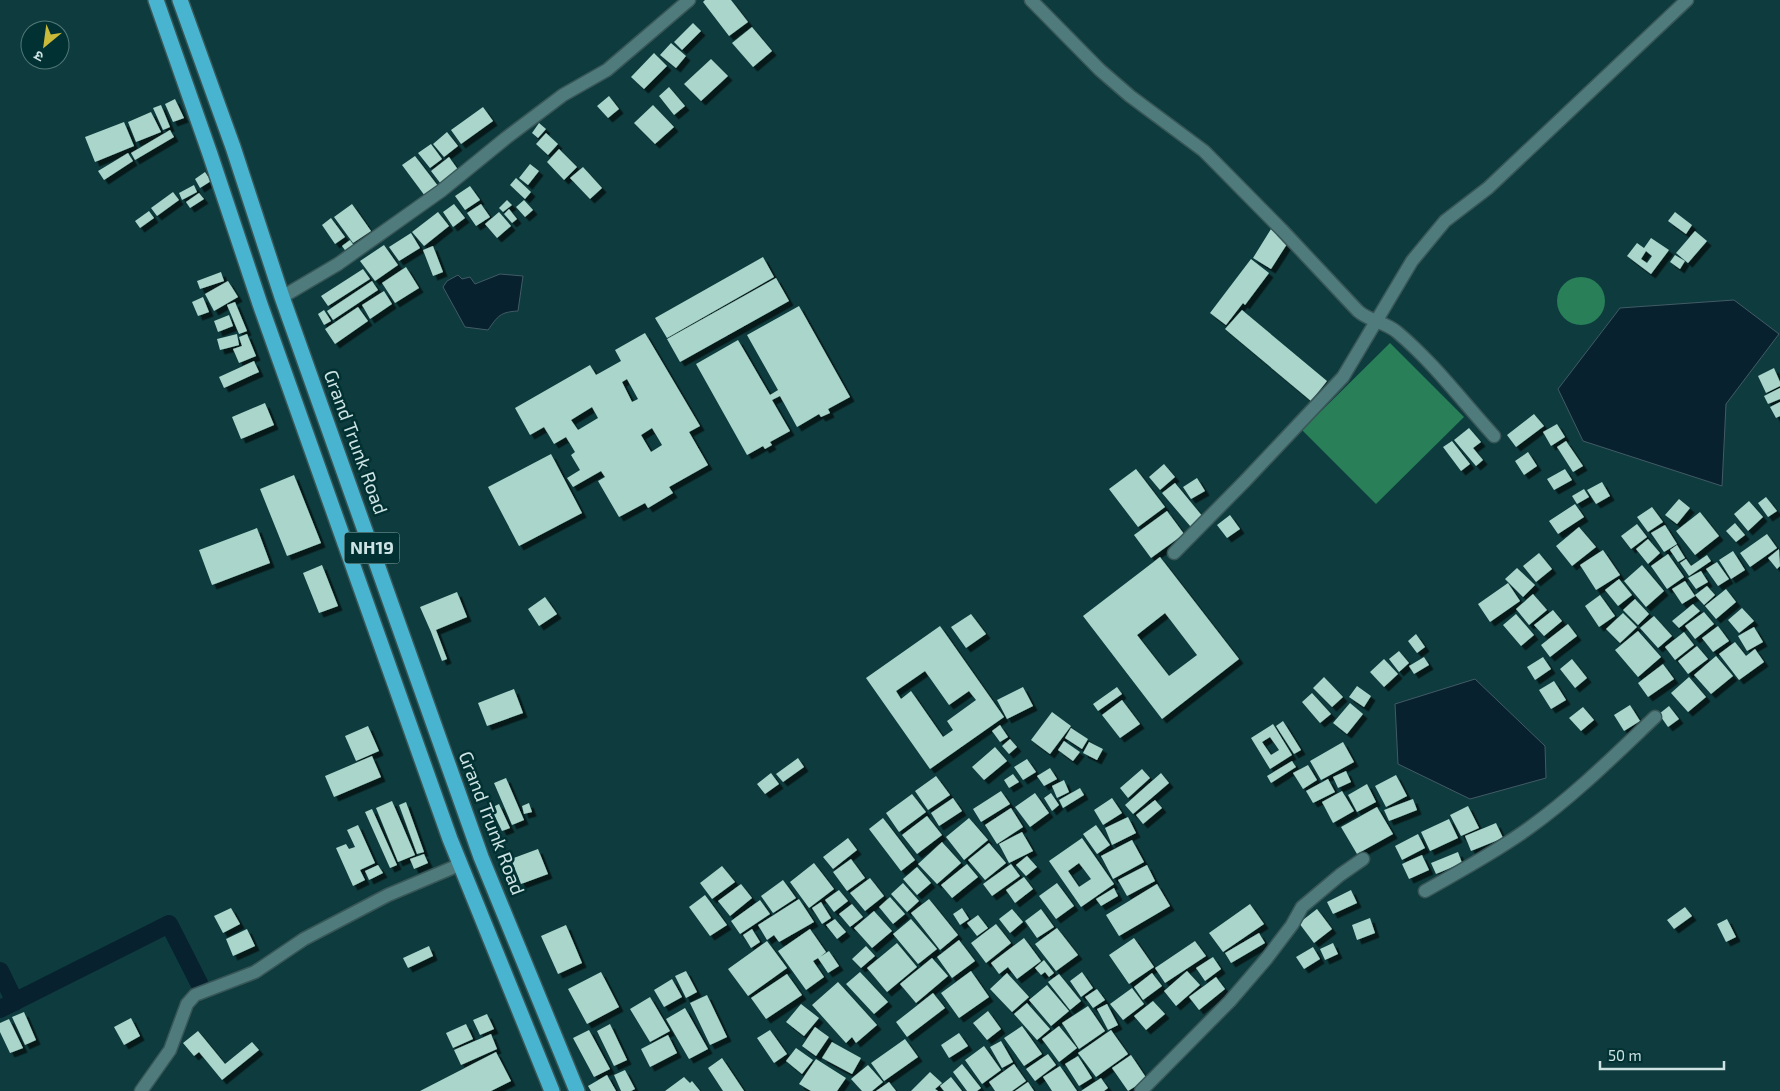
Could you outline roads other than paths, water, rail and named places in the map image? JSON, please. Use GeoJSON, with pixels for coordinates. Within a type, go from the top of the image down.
{"type":"FeatureCollection","features":[{"type":"Feature","properties":{"kind":"highway","name":"NH19"},"geometry":{"type":"LineString","coordinates":[[156,0],[248,269],[459,865],[552,1091]]}},
{"type":"Feature","properties":{"kind":"highway","name":"Grand Trunk Road"},"geometry":{"type":"LineString","coordinates":[[180,0],[282,297],[453,780],[481,856],[577,1091]]}},
{"type":"Feature","properties":{"kind":"highway"},"geometry":{"type":"LineString","coordinates":[[248,269],[270,259]]}},
{"type":"Feature","properties":{"kind":"highway"},"geometry":{"type":"LineString","coordinates":[[360,586],[382,578]]}},
{"type":"Feature","properties":{"kind":"highway"},"geometry":{"type":"LineString","coordinates":[[432,790],[453,780]]}},
{"type":"Feature","properties":{"kind":"street"},"geometry":{"type":"LineString","coordinates":[[282,297],[338,264],[441,191],[562,95],[607,70],[689,0]]}},
{"type":"Feature","properties":{"kind":"street"},"geometry":{"type":"LineString","coordinates":[[1031,0],[1100,70],[1130,96],[1204,151],[1358,311],[1366,318],[1376,320],[1396,331],[1425,358],[1494,436]]}},
{"type":"Feature","properties":{"kind":"street"},"geometry":{"type":"LineString","coordinates":[[1174,553],[1343,377],[1412,261],[1445,221],[1488,188],[1686,0]]}},
{"type":"Feature","properties":{"kind":"street"},"geometry":{"type":"LineString","coordinates":[[1424,891],[1501,847],[1530,828],[1587,782],[1655,717]]}},
{"type":"Feature","properties":{"kind":"street"},"geometry":{"type":"LineString","coordinates":[[1142,1091],[1230,1001],[1267,958],[1292,925],[1302,907],[1340,875],[1363,859]]}},
{"type":"Feature","properties":{"kind":"street"},"geometry":{"type":"LineString","coordinates":[[141,1091],[170,1050],[187,1004],[195,995],[255,972],[304,939],[379,899],[459,865]]}},
{"type":"Feature","properties":{"kind":"water"},"geometry":{"type":"Polygon","coordinates":[[[500,274],[523,276],[518,311],[503,314],[494,321],[488,330],[465,327],[443,287],[447,281],[458,275],[462,279],[470,277],[475,284],[500,274]]]}},
{"type":"Feature","properties":{"kind":"water"},"geometry":{"type":"Polygon","coordinates":[[[1734,300],[1779,334],[1726,404],[1722,486],[1583,441],[1558,389],[1620,308],[1734,300]]]}},
{"type":"Feature","properties":{"kind":"water"},"geometry":{"type":"Polygon","coordinates":[[[1475,679],[1545,746],[1546,778],[1470,799],[1398,764],[1395,704],[1475,679]]]}},
{"type":"Feature","properties":{"kind":"waterway"},"geometry":{"type":"LineString","coordinates":[[0,1009],[169,924],[199,983]]}},
{"type":"Feature","properties":{"kind":"waterway"},"geometry":{"type":"LineString","coordinates":[[0,971],[15,1002]]}}]}
